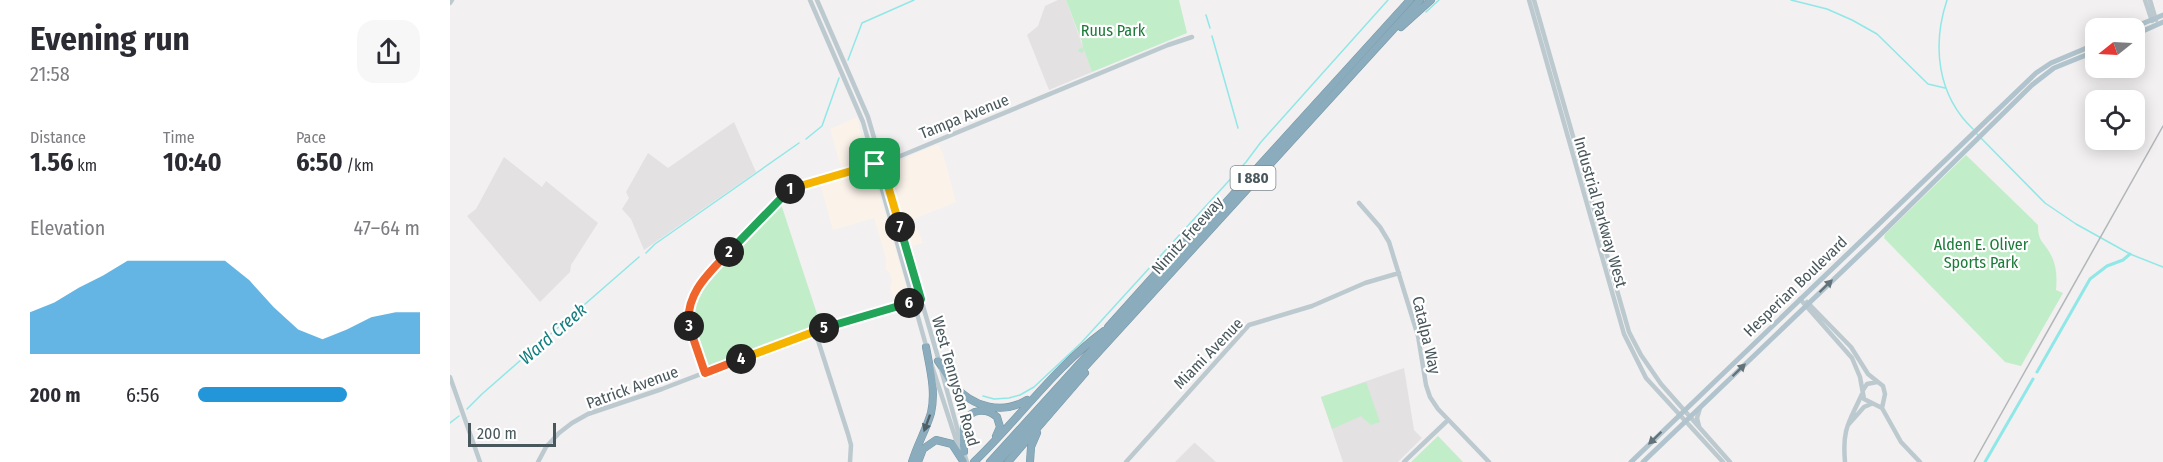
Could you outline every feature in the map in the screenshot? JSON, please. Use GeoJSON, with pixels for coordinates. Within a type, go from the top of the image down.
{"type":"FeatureCollection","features":[{"type":"Feature","properties":{"kind":"highway","name":"I 880"},"geometry":{"type":"LineString","coordinates":[[990,462],[1410,0]]}},
{"type":"Feature","properties":{"kind":"highway","name":"I 880"},"geometry":{"type":"LineString","coordinates":[[1093,358],[1093,353],[1416,0]]}},
{"type":"Feature","properties":{"kind":"highway","name":"Nimitz Freeway"},"geometry":{"type":"LineString","coordinates":[[998,462],[1420,0]]}},
{"type":"Feature","properties":{"kind":"highway"},"geometry":{"type":"LineString","coordinates":[[1366,59],[1431,0]]}},
{"type":"Feature","properties":{"kind":"highway","name":"Nimitz Freeway"},"geometry":{"type":"LineString","coordinates":[[984,462],[1403,2]]}},
{"type":"Feature","properties":{"kind":"highway"},"geometry":{"type":"LineString","coordinates":[[1139,291],[1149,287]]}},
{"type":"Feature","properties":{"kind":"highway"},"geometry":{"type":"LineString","coordinates":[[975,462],[1038,391],[1087,344],[1104,331]]}},
{"type":"Feature","properties":{"kind":"highway"},"geometry":{"type":"LineString","coordinates":[[1008,462],[1107,348],[1107,343]]}},
{"type":"Feature","properties":{"kind":"highway"},"geometry":{"type":"LineString","coordinates":[[912,462],[929,419],[933,401],[933,381],[926,347]]}},
{"type":"Feature","properties":{"kind":"highway"},"geometry":{"type":"LineString","coordinates":[[938,361],[959,392],[980,405],[997,408],[1013,406],[1020,404],[1038,391]]}},
{"type":"Feature","properties":{"kind":"highway"},"geometry":{"type":"LineString","coordinates":[[964,452],[965,422],[970,415],[979,411],[993,414],[1000,424],[999,432],[986,451]]}},
{"type":"Feature","properties":{"kind":"highway"},"geometry":{"type":"LineString","coordinates":[[1030,462],[1031,447],[1038,428]]}},
{"type":"Feature","properties":{"kind":"highway"},"geometry":{"type":"LineString","coordinates":[[918,462],[923,448],[936,440],[952,444],[964,462]]}},
{"type":"Feature","properties":{"kind":"main road","name":"West Tennyson Road"},"geometry":{"type":"LineString","coordinates":[[810,0],[856,105],[878,163],[921,299],[964,452],[964,462]]}},
{"type":"Feature","properties":{"kind":"main road","name":"West Tennyson Road"},"geometry":{"type":"LineString","coordinates":[[817,0],[868,117],[926,347],[964,462]]}},
{"type":"Feature","properties":{"kind":"main road","name":"Industrial Parkway West"},"geometry":{"type":"LineString","coordinates":[[1529,0],[1629,332],[1652,373],[1688,419]]}},
{"type":"Feature","properties":{"kind":"main road","name":"Industrial Parkway West"},"geometry":{"type":"LineString","coordinates":[[1534,0],[1582,177]]}},
{"type":"Feature","properties":{"kind":"main road"},"geometry":{"type":"LineString","coordinates":[[2145,0],[2154,19]]}},
{"type":"Feature","properties":{"kind":"main road"},"geometry":{"type":"LineString","coordinates":[[2151,0],[2156,26]]}},
{"type":"Feature","properties":{"kind":"main road"},"geometry":{"type":"LineString","coordinates":[[2145,23],[2163,15]]}},
{"type":"Feature","properties":{"kind":"main road"},"geometry":{"type":"LineString","coordinates":[[2145,30],[2163,22]]}},
{"type":"Feature","properties":{"kind":"main road","name":"Tampa Avenue"},"geometry":{"type":"LineString","coordinates":[[705,373],[691,337],[688,310],[692,294],[789,189],[878,163],[1192,37]]}},
{"type":"Feature","properties":{"kind":"main road"},"geometry":{"type":"LineString","coordinates":[[1980,131],[2043,68],[2085,49]]}},
{"type":"Feature","properties":{"kind":"main road"},"geometry":{"type":"LineString","coordinates":[[1980,131],[2046,73],[2085,56]]}},
{"type":"Feature","properties":{"kind":"main road","name":"Hesperian Boulevard"},"geometry":{"type":"LineString","coordinates":[[1631,462],[1906,198],[1980,131]]}},
{"type":"Feature","properties":{"kind":"main road","name":"Hesperian Boulevard"},"geometry":{"type":"LineString","coordinates":[[1643,462],[1905,209],[1965,145]]}},
{"type":"Feature","properties":{"kind":"main road"},"geometry":{"type":"LineString","coordinates":[[1905,209],[1908,204],[1906,198]]}},
{"type":"Feature","properties":{"kind":"main road","name":"Catalpa Way"},"geometry":{"type":"LineString","coordinates":[[1359,204],[1380,227],[1389,242],[1418,336],[1428,391],[1434,404],[1489,462]]}},
{"type":"Feature","properties":{"kind":"main road","name":"Miami Avenue"},"geometry":{"type":"LineString","coordinates":[[1126,462],[1249,325],[1312,306],[1365,283],[1400,273]]}},
{"type":"Feature","properties":{"kind":"main road","name":"Patrick Avenue"},"geometry":{"type":"LineString","coordinates":[[538,462],[551,442],[572,423],[588,414],[705,373],[815,330],[921,299]]}},
{"type":"Feature","properties":{"kind":"main road"},"geometry":{"type":"LineString","coordinates":[[1800,299],[1849,349],[1868,374],[1882,385],[1885,390],[1882,408],[1901,442],[1920,462]]}},
{"type":"Feature","properties":{"kind":"main road"},"geometry":{"type":"LineString","coordinates":[[815,330],[851,445],[850,462]]}},
{"type":"Feature","properties":{"kind":"main road"},"geometry":{"type":"LineString","coordinates":[[1849,349],[1856,365],[1865,400],[1882,408]]}},
{"type":"Feature","properties":{"kind":"main road"},"geometry":{"type":"LineString","coordinates":[[450,377],[480,462]]}},
{"type":"Feature","properties":{"kind":"main road"},"geometry":{"type":"LineString","coordinates":[[1845,462],[1843,445],[1849,418],[1867,384],[1877,382]]}},
{"type":"Feature","properties":{"kind":"main road"},"geometry":{"type":"LineString","coordinates":[[1847,428],[1864,407],[1883,399]]}},
{"type":"Feature","properties":{"kind":"main road"},"geometry":{"type":"LineString","coordinates":[[1700,429],[1697,418],[1701,407]]}},
{"type":"Feature","properties":{"kind":"main road"},"geometry":{"type":"LineString","coordinates":[[1688,419],[1730,462]]}},
{"type":"Feature","properties":{"kind":"main road"},"geometry":{"type":"LineString","coordinates":[[1688,419],[1723,462]]}},
{"type":"Feature","properties":{"kind":"main road"},"geometry":{"type":"LineString","coordinates":[[1404,462],[1448,420]]}},
{"type":"Feature","properties":{"kind":"shaded area"},"geometry":{"type":"Polygon","coordinates":[[[1058,0],[1066,0],[1092,72],[1049,90],[1027,35],[1038,26],[1045,6],[1058,0]]]}},
{"type":"Feature","properties":{"kind":"shaded area"},"geometry":{"type":"Polygon","coordinates":[[[857,117],[868,160],[841,168],[830,129],[857,117]]]}},
{"type":"Feature","properties":{"kind":"shaded area"},"geometry":{"type":"Polygon","coordinates":[[[734,122],[756,172],[644,250],[631,219],[622,209],[629,198],[626,192],[648,153],[668,168],[734,122]]]}},
{"type":"Feature","properties":{"kind":"shaded area"},"geometry":{"type":"Polygon","coordinates":[[[939,145],[943,154],[956,202],[904,223],[887,166],[939,145]]]}},
{"type":"Feature","properties":{"kind":"shaded area"},"geometry":{"type":"Polygon","coordinates":[[[504,157],[542,187],[546,181],[598,223],[571,265],[570,272],[540,302],[467,216],[476,209],[504,157]]]}},
{"type":"Feature","properties":{"kind":"shaded area"},"geometry":{"type":"Polygon","coordinates":[[[869,170],[873,172],[908,293],[907,297],[895,301],[890,288],[892,282],[890,273],[884,268],[886,259],[874,218],[833,230],[820,184],[869,170]]]}},
{"type":"Feature","properties":{"kind":"shaded area"},"geometry":{"type":"Polygon","coordinates":[[[917,228],[923,243],[910,247],[906,231],[917,228]]]}},
{"type":"Feature","properties":{"kind":"shaded area"},"geometry":{"type":"Polygon","coordinates":[[[1404,368],[1414,430],[1422,438],[1398,462],[1343,462],[1321,397],[1404,368]]]}},
{"type":"Feature","properties":{"kind":"shaded area"},"geometry":{"type":"Polygon","coordinates":[[[1195,443],[1216,462],[1175,462],[1195,443]]]}},
{"type":"Feature","properties":{"kind":"green space","name":"Ruus Park"},"geometry":{"type":"Polygon","coordinates":[[[1066,0],[1179,0],[1187,33],[1092,72],[1084,50],[1082,53],[1078,51],[1080,48],[1083,49],[1082,42],[1066,0]]]}},
{"type":"Feature","properties":{"kind":"green space","name":"Alden E. Oliver Sports Park"},"geometry":{"type":"Polygon","coordinates":[[[1966,155],[2038,225],[2040,239],[2054,264],[2056,290],[2063,293],[2021,366],[2005,362],[1884,238],[1885,234],[1966,155]]]}},
{"type":"Feature","properties":{"kind":"green space"},"geometry":{"type":"Polygon","coordinates":[[[780,201],[820,323],[708,367],[695,325],[694,314],[698,293],[704,283],[780,201]]]}},
{"type":"Feature","properties":{"kind":"green space"},"geometry":{"type":"Polygon","coordinates":[[[1366,382],[1380,422],[1371,425],[1361,416],[1332,429],[1321,397],[1366,382]]]}},
{"type":"Feature","properties":{"kind":"green space"},"geometry":{"type":"Polygon","coordinates":[[[1438,436],[1463,462],[1411,462],[1438,436]]]}},
{"type":"Feature","properties":{"kind":"waterway","name":"Ward Creek"},"geometry":{"type":"LineString","coordinates":[[848,60],[862,23],[914,0]]}},
{"type":"Feature","properties":{"kind":"waterway"},"geometry":{"type":"LineString","coordinates":[[983,396],[994,399],[1020,395],[1034,387],[1081,343],[1246,162],[1261,142],[1388,0]]}},
{"type":"Feature","properties":{"kind":"waterway"},"geometry":{"type":"LineString","coordinates":[[1426,12],[1439,0]]}},
{"type":"Feature","properties":{"kind":"waterway","name":"Ward Creek"},"geometry":{"type":"LineString","coordinates":[[1791,0],[1827,9],[1877,34],[1928,84],[1945,88]]}},
{"type":"Feature","properties":{"kind":"waterway"},"geometry":{"type":"LineString","coordinates":[[1947,0],[1940,34],[1941,69],[1952,101],[1961,116],[1973,129]]}},
{"type":"Feature","properties":{"kind":"waterway"},"geometry":{"type":"LineString","coordinates":[[1206,15],[1210,28]]}},
{"type":"Feature","properties":{"kind":"waterway"},"geometry":{"type":"LineString","coordinates":[[1212,36],[1238,128]]}},
{"type":"Feature","properties":{"kind":"waterway","name":"Ward Creek"},"geometry":{"type":"LineString","coordinates":[[806,139],[822,126],[839,78]]}},
{"type":"Feature","properties":{"kind":"waterway"},"geometry":{"type":"LineString","coordinates":[[1976,133],[2045,203],[2076,224],[2130,254],[2163,267]]}},
{"type":"Feature","properties":{"kind":"waterway","name":"Ward Creek"},"geometry":{"type":"LineString","coordinates":[[646,253],[655,244],[799,143]]}},
{"type":"Feature","properties":{"kind":"waterway"},"geometry":{"type":"LineString","coordinates":[[2037,372],[2090,279],[2107,266],[2123,260],[2130,254]]}},
{"type":"Feature","properties":{"kind":"waterway","name":"Ward Creek"},"geometry":{"type":"LineString","coordinates":[[467,409],[639,257]]}},
{"type":"Feature","properties":{"kind":"waterway"},"geometry":{"type":"LineString","coordinates":[[1985,462],[2033,379]]}},
{"type":"Feature","properties":{"kind":"waterway","name":"Ward Creek"},"geometry":{"type":"LineString","coordinates":[[450,423],[459,416]]}},
{"type":"Feature","properties":{"kind":"railway"},"geometry":{"type":"LineString","coordinates":[[1974,462],[2163,126]]}},
{"type":"Feature","properties":{"kind":"route"},"geometry":{"type":"LineString","coordinates":[[881,162],[921,299],[808,333],[705,373],[689,328],[688,310],[692,294],[789,189],[875,164],[881,162]]}}]}
